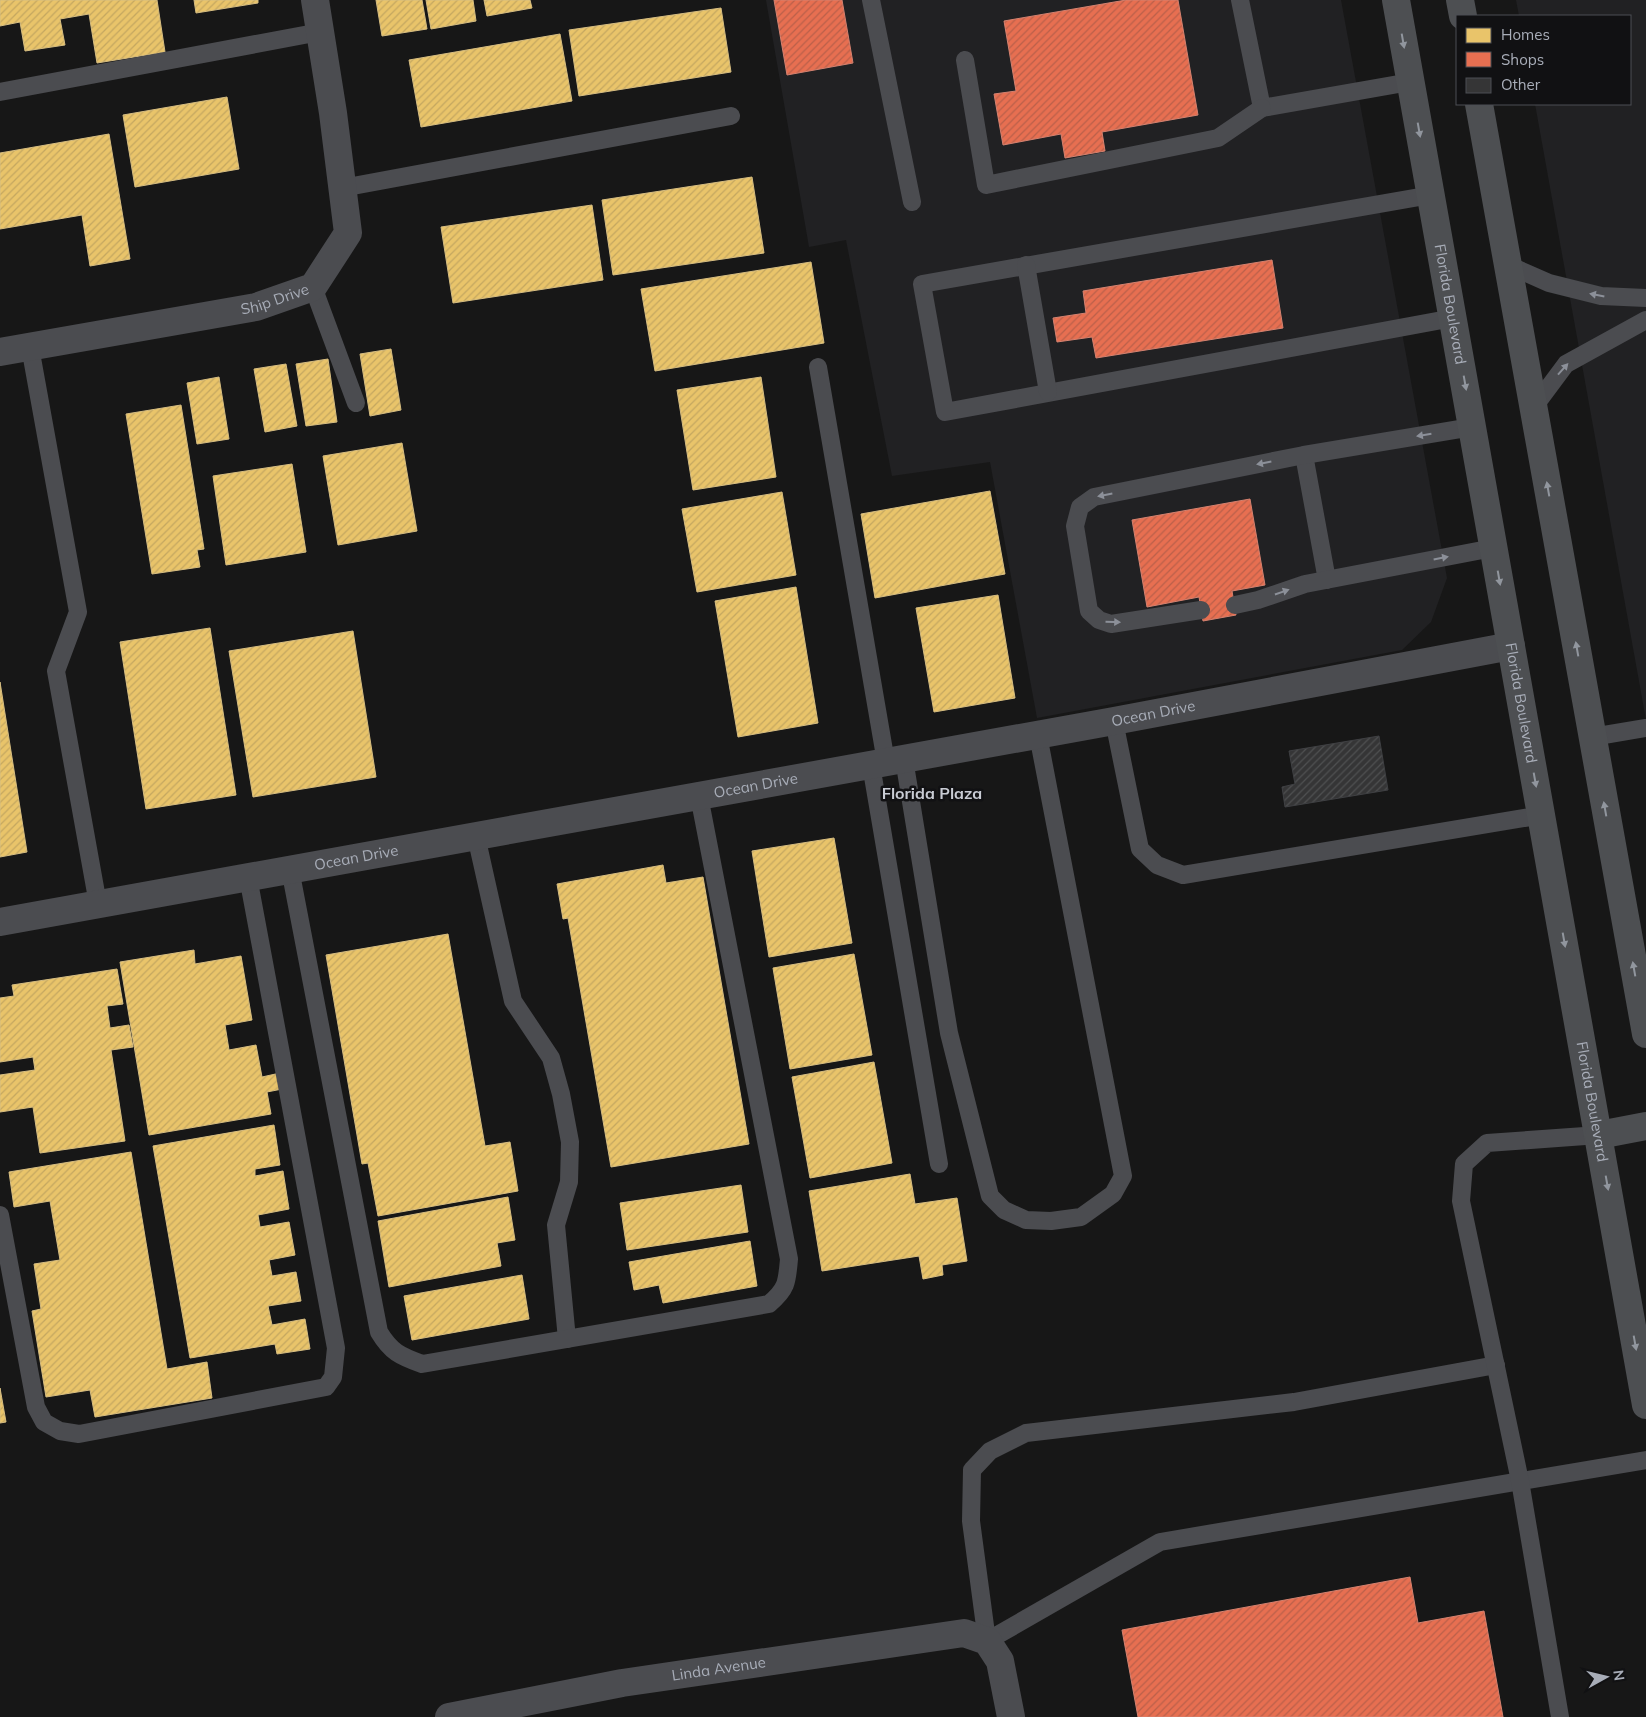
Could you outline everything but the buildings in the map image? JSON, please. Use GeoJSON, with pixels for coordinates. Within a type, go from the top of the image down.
{"type":"FeatureCollection","features":[{"type":"Feature","properties":{"kind":"main road","name":"Florida Boulevard"},"geometry":{"type":"LineString","coordinates":[[1396,0],[1646,1404]]}},
{"type":"Feature","properties":{"kind":"main road"},"geometry":{"type":"LineString","coordinates":[[1460,0],[1463,15]]}},
{"type":"Feature","properties":{"kind":"main road"},"geometry":{"type":"LineString","coordinates":[[1479,105],[1646,1034]]}},
{"type":"Feature","properties":{"kind":"main road"},"geometry":{"type":"LineString","coordinates":[[1598,1135],[1646,1126]]}},
{"type":"Feature","properties":{"kind":"street","name":"Ship Drive"},"geometry":{"type":"LineString","coordinates":[[0,352],[256,307],[313,287],[348,233],[315,0]]}},
{"type":"Feature","properties":{"kind":"street","name":"Ocean Drive"},"geometry":{"type":"LineString","coordinates":[[0,922],[1038,735],[1511,646]]}},
{"type":"Feature","properties":{"kind":"street","name":"Linda Avenue"},"geometry":{"type":"LineString","coordinates":[[449,1717],[622,1683],[954,1634],[964,1633],[987,1641]]}},
{"type":"Feature","properties":{"kind":"street"},"geometry":{"type":"LineString","coordinates":[[987,1641],[1000,1661],[1010,1717]]}},
{"type":"Feature","properties":{"kind":"lane"},"geometry":{"type":"LineString","coordinates":[[871,0],[912,202]]}},
{"type":"Feature","properties":{"kind":"lane"},"geometry":{"type":"LineString","coordinates":[[1240,0],[1262,108]]}},
{"type":"Feature","properties":{"kind":"lane"},"geometry":{"type":"LineString","coordinates":[[0,92],[320,32]]}},
{"type":"Feature","properties":{"kind":"lane"},"geometry":{"type":"LineString","coordinates":[[965,60],[986,185],[1218,138],[1262,108],[1410,82]]}},
{"type":"Feature","properties":{"kind":"lane"},"geometry":{"type":"LineString","coordinates":[[342,188],[730,116]]}},
{"type":"Feature","properties":{"kind":"lane"},"geometry":{"type":"LineString","coordinates":[[1431,195],[922,284],[945,412],[1453,318]]}},
{"type":"Feature","properties":{"kind":"lane"},"geometry":{"type":"LineString","coordinates":[[1026,265],[1048,392]]}},
{"type":"Feature","properties":{"kind":"lane"},"geometry":{"type":"LineString","coordinates":[[1508,265],[1549,283],[1601,296],[1646,298]]}},
{"type":"Feature","properties":{"kind":"lane"},"geometry":{"type":"LineString","coordinates":[[313,287],[356,403]]}},
{"type":"Feature","properties":{"kind":"lane"},"geometry":{"type":"LineString","coordinates":[[1534,407],[1566,364],[1646,320]]}},
{"type":"Feature","properties":{"kind":"lane"},"geometry":{"type":"LineString","coordinates":[[30,347],[78,612],[56,671],[98,904]]}},
{"type":"Feature","properties":{"kind":"lane"},"geometry":{"type":"LineString","coordinates":[[818,367],[887,762],[939,1164]]}},
{"type":"Feature","properties":{"kind":"lane"},"geometry":{"type":"LineString","coordinates":[[1201,610],[1112,624],[1099,620],[1089,611],[1087,602],[1075,526],[1080,507],[1094,497],[1304,455],[1472,427]]}},
{"type":"Feature","properties":{"kind":"lane"},"geometry":{"type":"LineString","coordinates":[[1304,455],[1327,580]]}},
{"type":"Feature","properties":{"kind":"lane"},"geometry":{"type":"LineString","coordinates":[[1235,605],[1258,600],[1305,584],[1493,548]]}},
{"type":"Feature","properties":{"kind":"lane"},"geometry":{"type":"LineString","coordinates":[[1114,721],[1140,849],[1157,865],[1183,876],[1542,815]]}},
{"type":"Feature","properties":{"kind":"lane"},"geometry":{"type":"LineString","coordinates":[[1592,737],[1646,728]]}},
{"type":"Feature","properties":{"kind":"lane"},"geometry":{"type":"LineString","coordinates":[[887,762],[949,1033],[990,1196],[1004,1210],[1026,1220],[1051,1221],[1081,1217],[1113,1194],[1123,1176],[1038,735]]}},
{"type":"Feature","properties":{"kind":"lane"},"geometry":{"type":"LineString","coordinates":[[290,869],[379,1332],[386,1344],[400,1356],[422,1364],[769,1304],[781,1294],[788,1278],[789,1259],[699,796]]}},
{"type":"Feature","properties":{"kind":"lane"},"geometry":{"type":"LineString","coordinates":[[476,836],[513,1000],[551,1058],[561,1094],[570,1142],[569,1182],[556,1226],[567,1338]]}},
{"type":"Feature","properties":{"kind":"lane"},"geometry":{"type":"LineString","coordinates":[[0,1216],[36,1407],[44,1422],[60,1431],[79,1434],[326,1387],[333,1377],[336,1348],[248,877]]}},
{"type":"Feature","properties":{"kind":"lane"},"geometry":{"type":"LineString","coordinates":[[1560,1717],[1520,1481],[1460,1201],[1464,1164],[1488,1143],[1598,1135]]}},
{"type":"Feature","properties":{"kind":"lane"},"geometry":{"type":"LineString","coordinates":[[1496,1365],[1294,1402],[1026,1434],[990,1451],[972,1470],[971,1521],[987,1641],[1160,1542],[1646,1460]]}},
{"type":"Feature","properties":{"kind":"shaded area"},"geometry":{"type":"Polygon","coordinates":[[[766,0],[1341,0],[1447,578],[1431,622],[1402,650],[1037,718],[990,462],[892,476],[846,240],[809,247],[766,0]]]}},
{"type":"Feature","properties":{"kind":"shaded area"},"geometry":{"type":"Polygon","coordinates":[[[1516,0],[1646,0],[1646,720],[1535,105],[1631,105],[1631,15],[1519,15],[1516,0]]]}},
{"type":"Feature","properties":{"kind":"district","name":"Florida Plaza"},"geometry":{"type":"Point","coordinates":[932,793]}}]}
